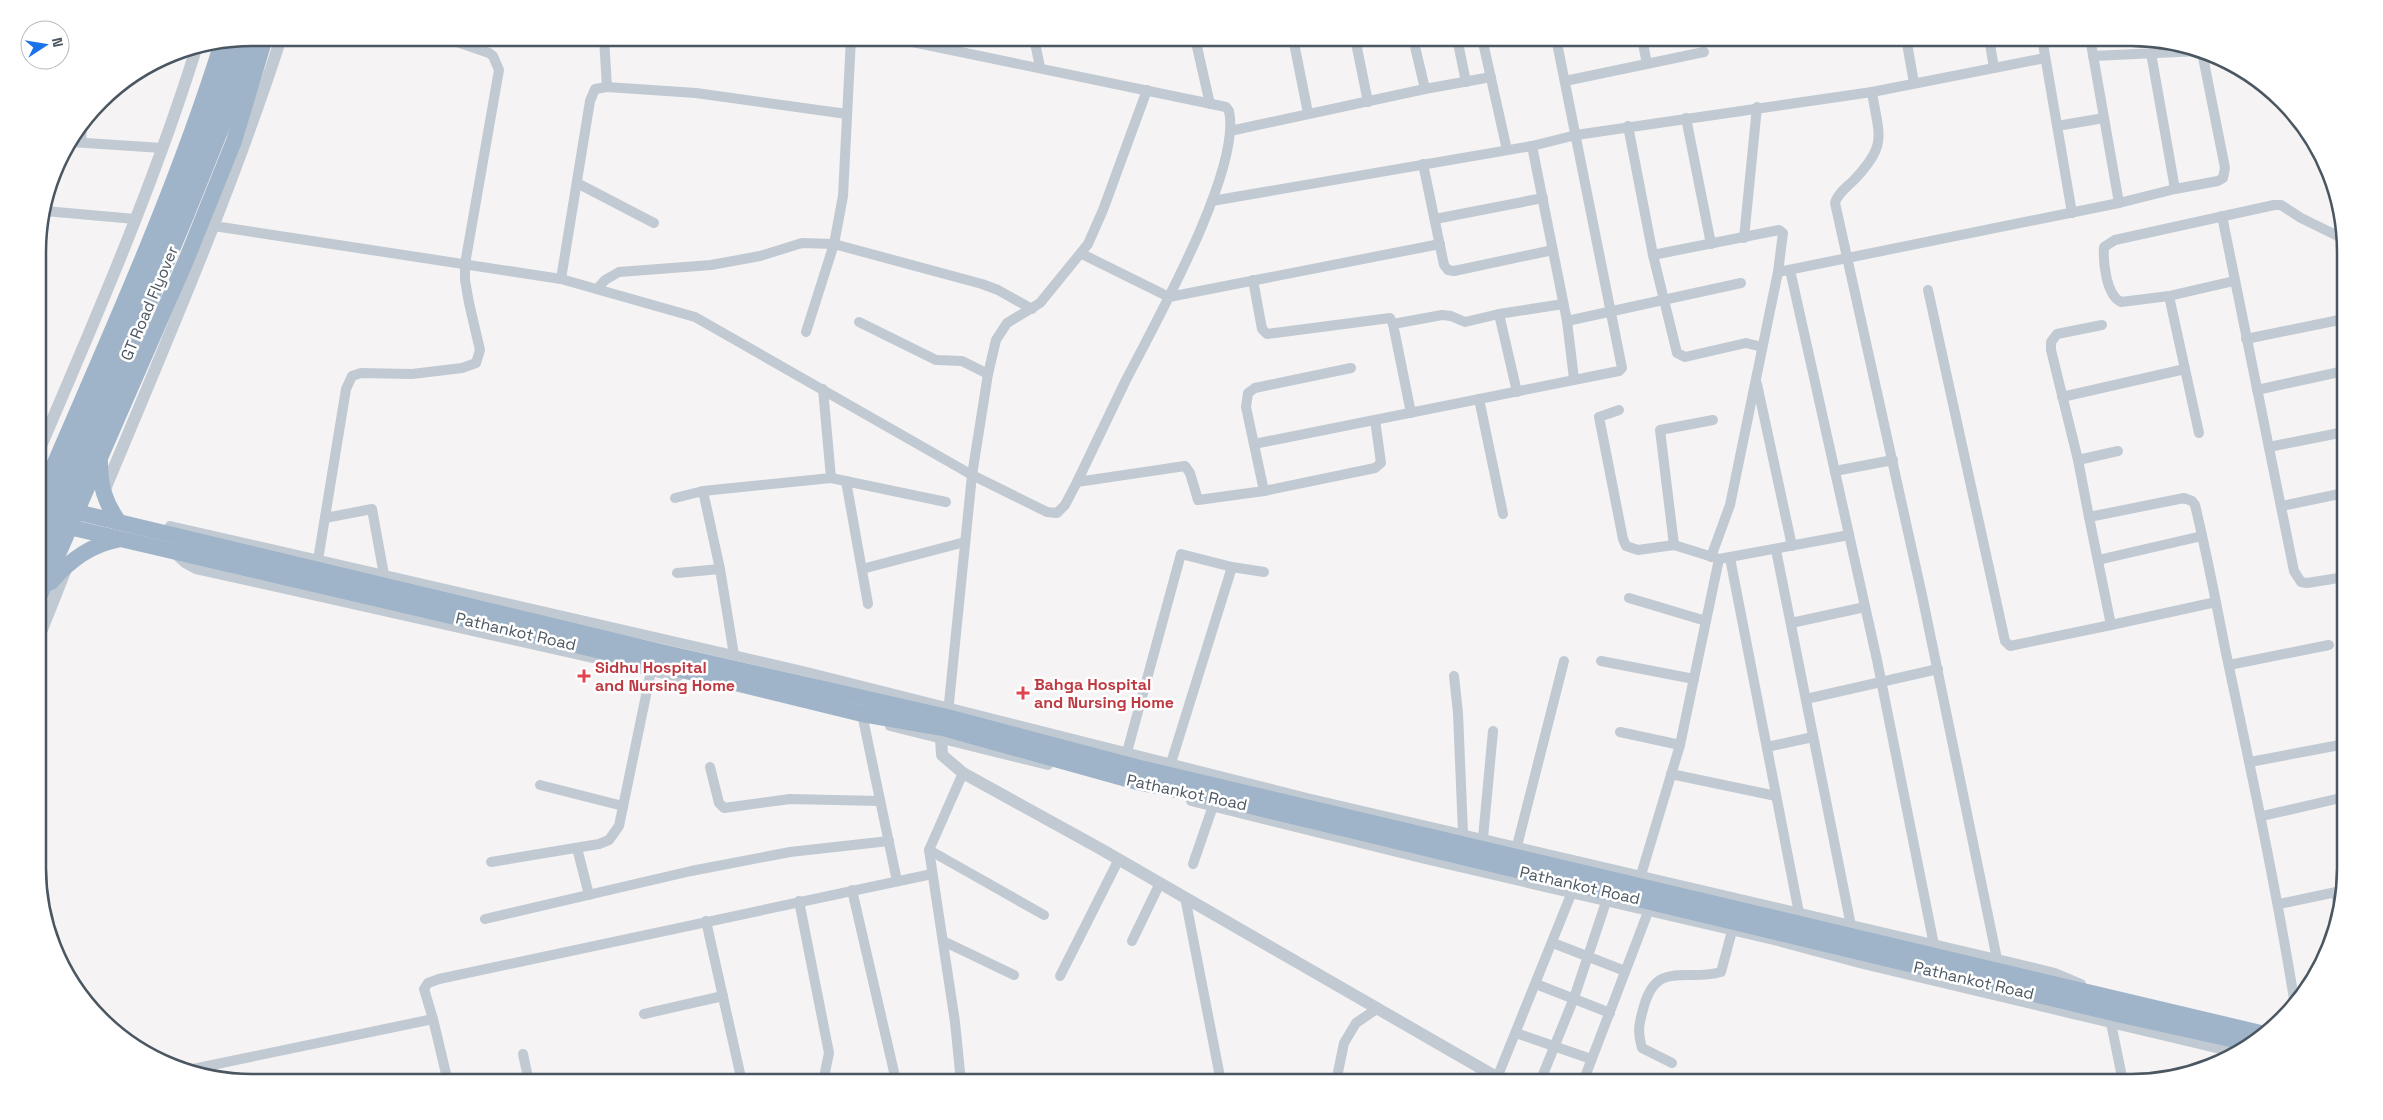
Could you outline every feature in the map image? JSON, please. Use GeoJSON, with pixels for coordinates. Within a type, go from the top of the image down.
{"type":"FeatureCollection","features":[{"type":"Feature","properties":{"kind":"highway","name":"GT Road Flyover"},"geometry":{"type":"LineString","coordinates":[[46,517],[229,110],[248,46]]}},
{"type":"Feature","properties":{"kind":"highway"},"geometry":{"type":"LineString","coordinates":[[46,581],[187,258],[234,140],[263,46]]}},
{"type":"Feature","properties":{"kind":"highway","name":"GT Road Flyover"},"geometry":{"type":"LineString","coordinates":[[46,548],[163,255],[215,109],[234,47]]}},
{"type":"Feature","properties":{"kind":"highway"},"geometry":{"type":"LineString","coordinates":[[46,483],[146,247],[202,105],[220,49]]}},
{"type":"Feature","properties":{"kind":"highway"},"geometry":{"type":"LineString","coordinates":[[100,458],[100,480],[103,494],[119,522]]}},
{"type":"Feature","properties":{"kind":"highway"},"geometry":{"type":"LineString","coordinates":[[46,506],[73,520]]}},
{"type":"Feature","properties":{"kind":"highway"},"geometry":{"type":"LineString","coordinates":[[46,520],[119,522],[945,722],[2255,1032]]}},
{"type":"Feature","properties":{"kind":"highway","name":"Pathankot Road"},"geometry":{"type":"LineString","coordinates":[[73,520],[121,539],[661,665],[863,718],[945,722],[1141,783],[1314,821],[2117,1014],[2241,1041]]}},
{"type":"Feature","properties":{"kind":"highway"},"geometry":{"type":"LineString","coordinates":[[46,588],[69,562],[103,543],[121,539]]}},
{"type":"Feature","properties":{"kind":"street"},"geometry":{"type":"LineString","coordinates":[[103,494],[214,226],[263,94],[278,46]]}},
{"type":"Feature","properties":{"kind":"street"},"geometry":{"type":"LineString","coordinates":[[318,560],[346,389],[352,376],[361,373],[412,374],[453,369],[473,365],[480,358],[480,350],[465,280],[465,264],[499,70],[493,56],[469,46]]}},
{"type":"Feature","properties":{"kind":"street"},"geometry":{"type":"LineString","coordinates":[[604,46],[607,87]]}},
{"type":"Feature","properties":{"kind":"street"},"geometry":{"type":"LineString","coordinates":[[806,332],[834,244],[843,196],[850,46]]}},
{"type":"Feature","properties":{"kind":"street"},"geometry":{"type":"LineString","coordinates":[[214,226],[561,279],[695,317],[972,475],[1053,514],[1061,511],[1077,482],[1169,297],[1212,201],[1229,144],[1228,110],[1210,104],[1147,90],[934,46]]}},
{"type":"Feature","properties":{"kind":"street"},"geometry":{"type":"LineString","coordinates":[[1036,46],[1040,67]]}},
{"type":"Feature","properties":{"kind":"street"},"geometry":{"type":"LineString","coordinates":[[1197,46],[1210,104]]}},
{"type":"Feature","properties":{"kind":"street"},"geometry":{"type":"LineString","coordinates":[[1295,46],[1308,113]]}},
{"type":"Feature","properties":{"kind":"street"},"geometry":{"type":"LineString","coordinates":[[1357,46],[1368,102]]}},
{"type":"Feature","properties":{"kind":"street"},"geometry":{"type":"LineString","coordinates":[[1415,46],[1425,88]]}},
{"type":"Feature","properties":{"kind":"street"},"geometry":{"type":"LineString","coordinates":[[1459,46],[1466,82]]}},
{"type":"Feature","properties":{"kind":"street"},"geometry":{"type":"LineString","coordinates":[[1484,46],[1508,150]]}},
{"type":"Feature","properties":{"kind":"street"},"geometry":{"type":"LineString","coordinates":[[1254,444],[1479,400],[1619,371],[1622,368],[1558,46]]}},
{"type":"Feature","properties":{"kind":"street"},"geometry":{"type":"LineString","coordinates":[[1644,46],[1647,64]]}},
{"type":"Feature","properties":{"kind":"street"},"geometry":{"type":"LineString","coordinates":[[1907,46],[1914,82]]}},
{"type":"Feature","properties":{"kind":"street"},"geometry":{"type":"LineString","coordinates":[[1990,46],[1994,68]]}},
{"type":"Feature","properties":{"kind":"street"},"geometry":{"type":"LineString","coordinates":[[2043,46],[2072,213]]}},
{"type":"Feature","properties":{"kind":"street"},"geometry":{"type":"LineString","coordinates":[[2091,46],[2119,203]]}},
{"type":"Feature","properties":{"kind":"street"},"geometry":{"type":"LineString","coordinates":[[1565,81],[1704,52]]}},
{"type":"Feature","properties":{"kind":"street"},"geometry":{"type":"LineString","coordinates":[[2093,56],[2179,52]]}},
{"type":"Feature","properties":{"kind":"street"},"geometry":{"type":"LineString","coordinates":[[2151,53],[2175,189]]}},
{"type":"Feature","properties":{"kind":"street"},"geometry":{"type":"LineString","coordinates":[[46,434],[162,148],[194,55]]}},
{"type":"Feature","properties":{"kind":"street"},"geometry":{"type":"LineString","coordinates":[[1212,201],[1532,146],[1576,135],[1628,126],[1872,92],[1914,82],[2045,58]]}},
{"type":"Feature","properties":{"kind":"street"},"geometry":{"type":"LineString","coordinates":[[1778,272],[2072,213],[2218,181],[2223,178],[2225,173],[2202,59]]}},
{"type":"Feature","properties":{"kind":"street"},"geometry":{"type":"LineString","coordinates":[[1230,131],[1425,88],[1491,77]]}},
{"type":"Feature","properties":{"kind":"street"},"geometry":{"type":"LineString","coordinates":[[561,279],[593,93],[596,89],[607,87],[696,94],[846,114]]}},
{"type":"Feature","properties":{"kind":"street"},"geometry":{"type":"LineString","coordinates":[[1147,90],[1095,230],[1082,254],[1040,303],[1007,323],[996,340],[988,374],[972,475],[942,755],[963,773],[1119,859],[1491,1074]]}},
{"type":"Feature","properties":{"kind":"street"},"geometry":{"type":"LineString","coordinates":[[1872,92],[1879,144],[1865,168],[1839,195],[1835,204],[1938,669],[1997,959]]}},
{"type":"Feature","properties":{"kind":"street"},"geometry":{"type":"LineString","coordinates":[[1744,238],[1757,107]]}},
{"type":"Feature","properties":{"kind":"street"},"geometry":{"type":"LineString","coordinates":[[1686,118],[1711,244]]}},
{"type":"Feature","properties":{"kind":"street"},"geometry":{"type":"LineString","coordinates":[[2057,126],[2104,118]]}},
{"type":"Feature","properties":{"kind":"street"},"geometry":{"type":"LineString","coordinates":[[1628,126],[1663,301],[1676,349],[1680,356],[1694,356],[1746,344],[1762,347]]}},
{"type":"Feature","properties":{"kind":"street"},"geometry":{"type":"LineString","coordinates":[[78,142],[162,148]]}},
{"type":"Feature","properties":{"kind":"street"},"geometry":{"type":"LineString","coordinates":[[1532,146],[1564,304],[1574,379]]}},
{"type":"Feature","properties":{"kind":"street"},"geometry":{"type":"LineString","coordinates":[[1424,164],[1444,265],[1448,270],[1454,271],[1553,250]]}},
{"type":"Feature","properties":{"kind":"street"},"geometry":{"type":"LineString","coordinates":[[577,183],[654,223]]}},
{"type":"Feature","properties":{"kind":"street"},"geometry":{"type":"LineString","coordinates":[[1435,219],[1542,198]]}},
{"type":"Feature","properties":{"kind":"street"},"geometry":{"type":"LineString","coordinates":[[2234,281],[2169,296],[2128,302],[2117,300],[2110,289],[2104,247],[2115,240],[2262,206],[2282,205],[2301,218],[2336,235]]}},
{"type":"Feature","properties":{"kind":"street"},"geometry":{"type":"LineString","coordinates":[[50,211],[134,219]]}},
{"type":"Feature","properties":{"kind":"street"},"geometry":{"type":"LineString","coordinates":[[2222,216],[2294,571],[2301,582],[2312,583],[2337,578]]}},
{"type":"Feature","properties":{"kind":"street"},"geometry":{"type":"LineString","coordinates":[[1641,874],[1680,745],[1706,621],[1715,558],[1730,506],[1778,272],[1783,232],[1779,230],[1653,255]]}},
{"type":"Feature","properties":{"kind":"street"},"geometry":{"type":"LineString","coordinates":[[597,289],[605,280],[619,272],[711,265],[760,256],[802,243],[834,244],[982,284],[998,290],[1032,309]]}},
{"type":"Feature","properties":{"kind":"street"},"geometry":{"type":"LineString","coordinates":[[1082,254],[1169,297],[1440,244]]}},
{"type":"Feature","properties":{"kind":"street"},"geometry":{"type":"LineString","coordinates":[[1790,270],[1866,607],[1934,945]]}},
{"type":"Feature","properties":{"kind":"street"},"geometry":{"type":"LineString","coordinates":[[1253,280],[1262,328],[1267,334],[1387,317],[1393,324],[1411,413]]}},
{"type":"Feature","properties":{"kind":"street"},"geometry":{"type":"LineString","coordinates":[[1567,321],[1741,283]]}},
{"type":"Feature","properties":{"kind":"street"},"geometry":{"type":"LineString","coordinates":[[1928,290],[2005,641],[2010,646],[2216,602]]}},
{"type":"Feature","properties":{"kind":"street"},"geometry":{"type":"LineString","coordinates":[[2169,296],[2199,433]]}},
{"type":"Feature","properties":{"kind":"street"},"geometry":{"type":"LineString","coordinates":[[1393,324],[1442,316],[1451,316],[1465,322],[1499,314],[1564,304]]}},
{"type":"Feature","properties":{"kind":"street"},"geometry":{"type":"LineString","coordinates":[[1499,314],[1517,392]]}},
{"type":"Feature","properties":{"kind":"street"},"geometry":{"type":"LineString","coordinates":[[2246,339],[2337,320]]}},
{"type":"Feature","properties":{"kind":"street"},"geometry":{"type":"LineString","coordinates":[[859,322],[936,360],[962,361],[988,374]]}},
{"type":"Feature","properties":{"kind":"street"},"geometry":{"type":"LineString","coordinates":[[2102,325],[2053,337],[2051,350],[2078,460],[2111,625]]}},
{"type":"Feature","properties":{"kind":"street"},"geometry":{"type":"LineString","coordinates":[[1264,491],[1246,406],[1246,397],[1251,390],[1351,368]]}},
{"type":"Feature","properties":{"kind":"street"},"geometry":{"type":"LineString","coordinates":[[2062,396],[2185,369]]}},
{"type":"Feature","properties":{"kind":"street"},"geometry":{"type":"LineString","coordinates":[[2257,390],[2337,373]]}},
{"type":"Feature","properties":{"kind":"street"},"geometry":{"type":"LineString","coordinates":[[1756,381],[1792,546]]}},
{"type":"Feature","properties":{"kind":"street"},"geometry":{"type":"LineString","coordinates":[[824,389],[831,478]]}},
{"type":"Feature","properties":{"kind":"street"},"geometry":{"type":"LineString","coordinates":[[1479,400],[1503,514]]}},
{"type":"Feature","properties":{"kind":"street"},"geometry":{"type":"LineString","coordinates":[[1619,410],[1599,417],[1623,539],[1626,546],[1638,550],[1674,545],[1715,558],[1730,558],[1849,535]]}},
{"type":"Feature","properties":{"kind":"street"},"geometry":{"type":"LineString","coordinates":[[1077,482],[1178,466],[1188,468],[1198,500],[1264,491],[1379,467],[1381,458],[1375,420]]}},
{"type":"Feature","properties":{"kind":"street"},"geometry":{"type":"LineString","coordinates":[[1674,545],[1660,430],[1713,420]]}},
{"type":"Feature","properties":{"kind":"street"},"geometry":{"type":"LineString","coordinates":[[2269,448],[2337,433]]}},
{"type":"Feature","properties":{"kind":"street"},"geometry":{"type":"LineString","coordinates":[[2078,460],[2118,451]]}},
{"type":"Feature","properties":{"kind":"street"},"geometry":{"type":"LineString","coordinates":[[1835,471],[1893,460]]}},
{"type":"Feature","properties":{"kind":"street"},"geometry":{"type":"LineString","coordinates":[[674,498],[703,491],[831,478],[946,502]]}},
{"type":"Feature","properties":{"kind":"street"},"geometry":{"type":"LineString","coordinates":[[846,481],[868,604]]}},
{"type":"Feature","properties":{"kind":"street"},"geometry":{"type":"LineString","coordinates":[[703,491],[720,570],[734,656]]}},
{"type":"Feature","properties":{"kind":"street"},"geometry":{"type":"LineString","coordinates":[[2282,506],[2337,495]]}},
{"type":"Feature","properties":{"kind":"street"},"geometry":{"type":"LineString","coordinates":[[2089,517],[2184,498],[2192,501],[2195,505],[2262,816],[2279,904],[2293,994]]}},
{"type":"Feature","properties":{"kind":"street"},"geometry":{"type":"LineString","coordinates":[[325,518],[372,509],[384,575]]}},
{"type":"Feature","properties":{"kind":"street"},"geometry":{"type":"LineString","coordinates":[[119,522],[157,524],[734,656],[1213,806],[2224,1052]]}},
{"type":"Feature","properties":{"kind":"street"},"geometry":{"type":"LineString","coordinates":[[2098,560],[2202,536]]}},
{"type":"Feature","properties":{"kind":"street"},"geometry":{"type":"LineString","coordinates":[[862,569],[965,542]]}},
{"type":"Feature","properties":{"kind":"street"},"geometry":{"type":"LineString","coordinates":[[1776,550],[1851,926]]}},
{"type":"Feature","properties":{"kind":"street"},"geometry":{"type":"LineString","coordinates":[[172,551],[185,564],[196,569],[863,718],[897,881]]}},
{"type":"Feature","properties":{"kind":"street"},"geometry":{"type":"LineString","coordinates":[[1127,752],[1181,554],[1232,567],[1264,572]]}},
{"type":"Feature","properties":{"kind":"street"},"geometry":{"type":"LineString","coordinates":[[1730,558],[1799,914]]}},
{"type":"Feature","properties":{"kind":"street"},"geometry":{"type":"LineString","coordinates":[[46,620],[69,562]]}},
{"type":"Feature","properties":{"kind":"street"},"geometry":{"type":"LineString","coordinates":[[1171,763],[1232,567]]}},
{"type":"Feature","properties":{"kind":"street"},"geometry":{"type":"LineString","coordinates":[[677,573],[720,570]]}},
{"type":"Feature","properties":{"kind":"street"},"geometry":{"type":"LineString","coordinates":[[1629,598],[1706,621]]}},
{"type":"Feature","properties":{"kind":"street"},"geometry":{"type":"LineString","coordinates":[[1791,623],[1866,607]]}},
{"type":"Feature","properties":{"kind":"street"},"geometry":{"type":"LineString","coordinates":[[2229,665],[2329,645]]}},
{"type":"Feature","properties":{"kind":"street"},"geometry":{"type":"LineString","coordinates":[[1517,846],[1564,660]]}},
{"type":"Feature","properties":{"kind":"street"},"geometry":{"type":"LineString","coordinates":[[1601,661],[1694,679]]}},
{"type":"Feature","properties":{"kind":"street"},"geometry":{"type":"LineString","coordinates":[[1806,699],[1938,669]]}},
{"type":"Feature","properties":{"kind":"street"},"geometry":{"type":"LineString","coordinates":[[491,862],[599,844],[609,840],[619,826],[651,671]]}},
{"type":"Feature","properties":{"kind":"street"},"geometry":{"type":"LineString","coordinates":[[1454,676],[1458,713],[1463,833]]}},
{"type":"Feature","properties":{"kind":"street"},"geometry":{"type":"LineString","coordinates":[[945,722],[1127,752],[1307,798],[1641,874],[1799,914],[1997,959],[2055,974],[2121,1000]]}},
{"type":"Feature","properties":{"kind":"street"},"geometry":{"type":"LineString","coordinates":[[1483,838],[1493,731]]}},
{"type":"Feature","properties":{"kind":"street"},"geometry":{"type":"LineString","coordinates":[[1620,732],[1680,745]]}},
{"type":"Feature","properties":{"kind":"street"},"geometry":{"type":"LineString","coordinates":[[1767,747],[1813,737]]}},
{"type":"Feature","properties":{"kind":"street"},"geometry":{"type":"LineString","coordinates":[[2250,762],[2337,746]]}},
{"type":"Feature","properties":{"kind":"street"},"geometry":{"type":"LineString","coordinates":[[710,767],[719,803],[724,808],[790,799],[880,801]]}},
{"type":"Feature","properties":{"kind":"street"},"geometry":{"type":"LineString","coordinates":[[961,1074],[929,850],[963,773]]}},
{"type":"Feature","properties":{"kind":"street"},"geometry":{"type":"LineString","coordinates":[[1671,774],[1776,796]]}},
{"type":"Feature","properties":{"kind":"street"},"geometry":{"type":"LineString","coordinates":[[540,785],[623,806]]}},
{"type":"Feature","properties":{"kind":"street"},"geometry":{"type":"LineString","coordinates":[[2262,816],[2337,799]]}},
{"type":"Feature","properties":{"kind":"street"},"geometry":{"type":"LineString","coordinates":[[1193,864],[1213,806]]}},
{"type":"Feature","properties":{"kind":"street"},"geometry":{"type":"LineString","coordinates":[[485,919],[589,894],[749,860],[889,841]]}},
{"type":"Feature","properties":{"kind":"street"},"geometry":{"type":"LineString","coordinates":[[577,848],[589,894]]}},
{"type":"Feature","properties":{"kind":"street"},"geometry":{"type":"LineString","coordinates":[[929,850],[1044,915]]}},
{"type":"Feature","properties":{"kind":"street"},"geometry":{"type":"LineString","coordinates":[[1060,976],[1119,859]]}},
{"type":"Feature","properties":{"kind":"street"},"geometry":{"type":"LineString","coordinates":[[446,1074],[424,989],[432,982],[799,901],[932,874]]}},
{"type":"Feature","properties":{"kind":"street"},"geometry":{"type":"LineString","coordinates":[[1132,940],[1160,883]]}},
{"type":"Feature","properties":{"kind":"street"},"geometry":{"type":"LineString","coordinates":[[852,890],[894,1072]]}},
{"type":"Feature","properties":{"kind":"street"},"geometry":{"type":"LineString","coordinates":[[1503,1074],[1516,1033],[1554,943],[1572,892]]}},
{"type":"Feature","properties":{"kind":"street"},"geometry":{"type":"LineString","coordinates":[[2279,904],[2335,892]]}},
{"type":"Feature","properties":{"kind":"street"},"geometry":{"type":"LineString","coordinates":[[1185,897],[1219,1074]]}},
{"type":"Feature","properties":{"kind":"street"},"geometry":{"type":"LineString","coordinates":[[799,901],[829,1053],[825,1074]]}},
{"type":"Feature","properties":{"kind":"street"},"geometry":{"type":"LineString","coordinates":[[1543,1074],[1574,998],[1606,902]]}},
{"type":"Feature","properties":{"kind":"street"},"geometry":{"type":"LineString","coordinates":[[1586,1074],[1648,912]]}},
{"type":"Feature","properties":{"kind":"street"},"geometry":{"type":"LineString","coordinates":[[706,922],[741,1074]]}},
{"type":"Feature","properties":{"kind":"street"},"geometry":{"type":"LineString","coordinates":[[1672,1063],[1642,1048],[1637,1032],[1648,992],[1656,981],[1668,976],[1708,975],[1720,972],[1732,931]]}},
{"type":"Feature","properties":{"kind":"street"},"geometry":{"type":"LineString","coordinates":[[943,941],[1014,975]]}},
{"type":"Feature","properties":{"kind":"street"},"geometry":{"type":"LineString","coordinates":[[1554,943],[1625,971]]}},
{"type":"Feature","properties":{"kind":"street"},"geometry":{"type":"LineString","coordinates":[[1536,984],[1610,1013]]}},
{"type":"Feature","properties":{"kind":"street"},"geometry":{"type":"LineString","coordinates":[[644,1014],[723,996]]}},
{"type":"Feature","properties":{"kind":"street"},"geometry":{"type":"LineString","coordinates":[[1338,1074],[1344,1043],[1356,1023],[1378,1008]]}},
{"type":"Feature","properties":{"kind":"street"},"geometry":{"type":"LineString","coordinates":[[201,1067],[433,1019]]}},
{"type":"Feature","properties":{"kind":"street"},"geometry":{"type":"LineString","coordinates":[[2111,1023],[2121,1074]]}},
{"type":"Feature","properties":{"kind":"street"},"geometry":{"type":"LineString","coordinates":[[1516,1033],[1592,1059]]}},
{"type":"Feature","properties":{"kind":"street"},"geometry":{"type":"LineString","coordinates":[[523,1054],[527,1074]]}},
{"type":"Feature","properties":{"kind":"place","name":"Sidhu Hospital and Nursing Home"},"geometry":{"type":"Point","coordinates":[584,676]}},
{"type":"Feature","properties":{"kind":"place","name":"Bahga Hospital and Nursing Home"},"geometry":{"type":"Point","coordinates":[1023,693]}}]}
